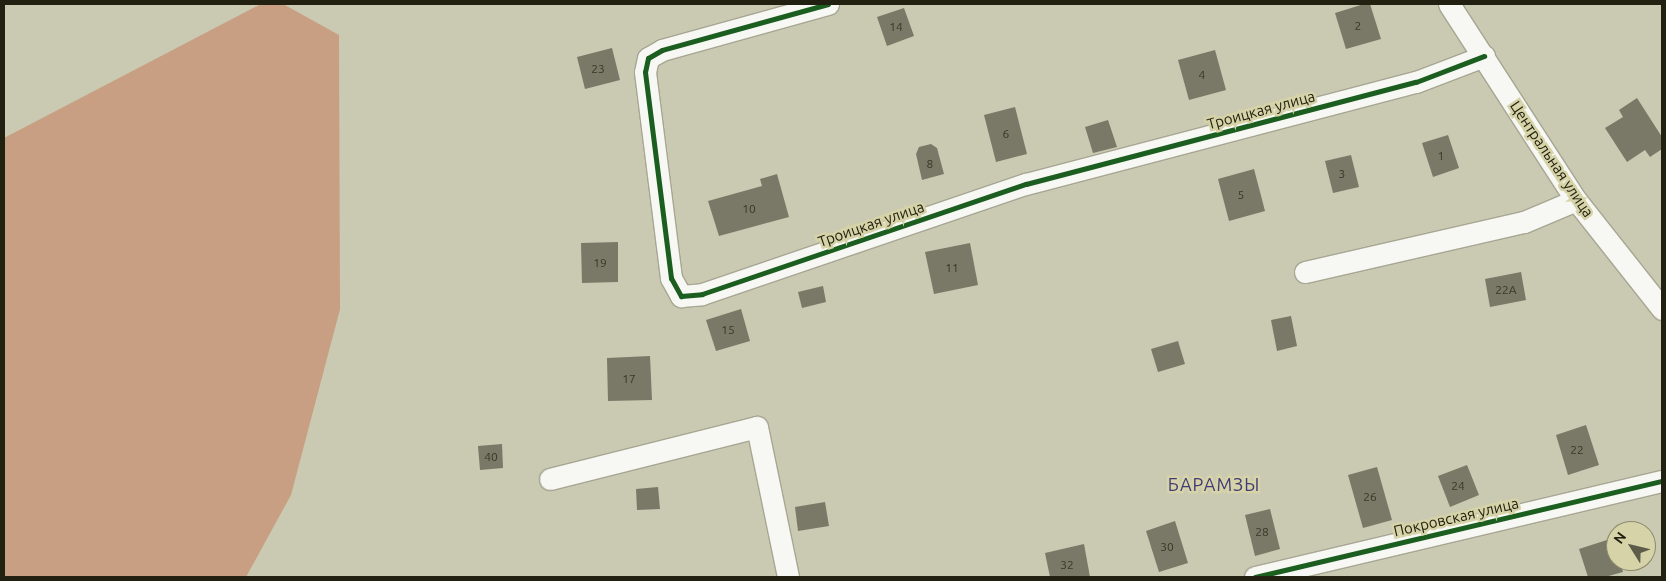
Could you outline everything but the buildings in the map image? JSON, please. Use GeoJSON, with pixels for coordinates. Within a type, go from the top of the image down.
{"type":"FeatureCollection","features":[{"type":"Feature","properties":{"kind":"street","name":"Троицкая улица"},"geometry":{"type":"LineString","coordinates":[[828,4],[662,50],[648,58],[645,72],[671,278],[681,296],[702,294],[1026,184],[1416,82],[1484,56]]}},
{"type":"Feature","properties":{"kind":"street","name":"Центральная улица"},"geometry":{"type":"LineString","coordinates":[[1450,4],[1576,200],[1662,309]]}},
{"type":"Feature","properties":{"kind":"street"},"geometry":{"type":"LineString","coordinates":[[1305,272],[1524,222],[1576,200]]}},
{"type":"Feature","properties":{"kind":"street"},"geometry":{"type":"LineString","coordinates":[[550,480],[756,427],[788,577]]}},
{"type":"Feature","properties":{"kind":"street","name":"Покровская улица"},"geometry":{"type":"LineString","coordinates":[[1255,577],[1662,481]]}},
{"type":"Feature","properties":{"kind":"shaded area"},"geometry":{"type":"Polygon","coordinates":[[[261,4],[283,4],[339,35],[340,309],[291,495],[246,577],[4,577],[4,138],[261,4]]]}},
{"type":"Feature","properties":{"kind":"cycle path"},"geometry":{"type":"LineString","coordinates":[[828,4],[662,50],[648,58],[645,72],[671,278],[681,296],[702,294],[1026,184],[1416,82],[1484,56]]}},
{"type":"Feature","properties":{"kind":"cycle path"},"geometry":{"type":"LineString","coordinates":[[1255,577],[1662,481]]}},
{"type":"Feature","properties":{"kind":"district","name":"БАРАМЗЫ"},"geometry":{"type":"Point","coordinates":[1214,484]}}]}
